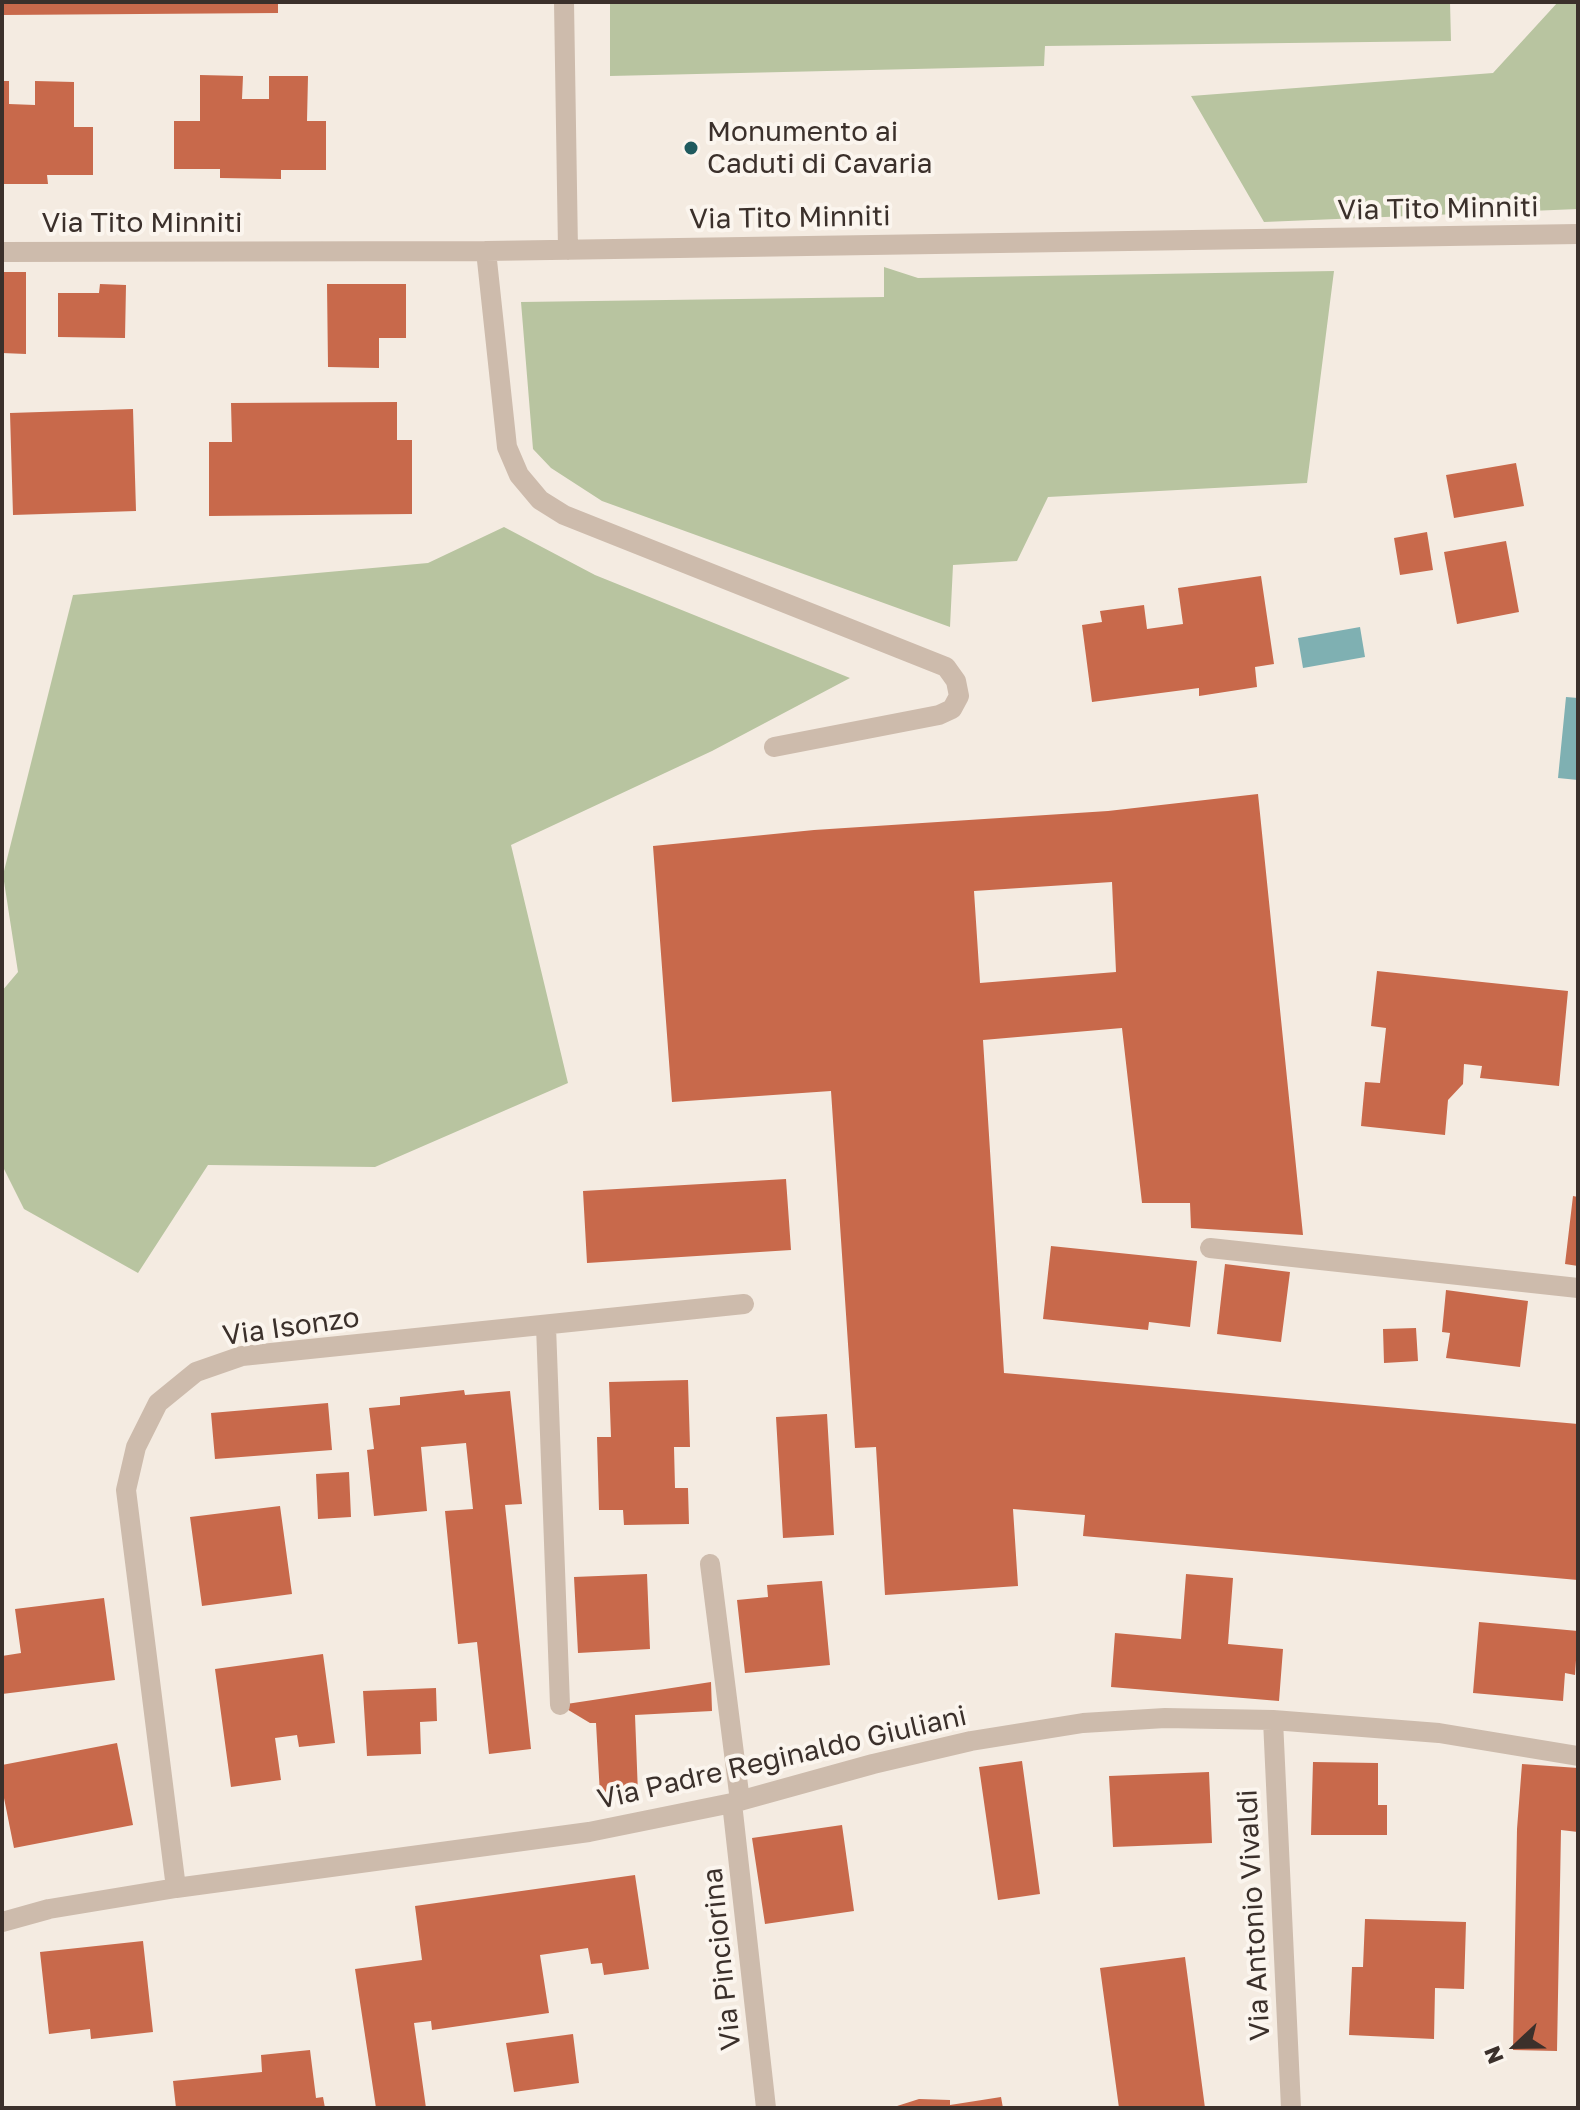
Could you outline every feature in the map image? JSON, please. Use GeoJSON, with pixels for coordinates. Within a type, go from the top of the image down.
{"type":"FeatureCollection","features":[{"type":"Feature","properties":{"kind":"street"},"geometry":{"type":"LineString","coordinates":[[564,2],[568,250]]}},
{"type":"Feature","properties":{"kind":"street","name":"Via Tito Minniti"},"geometry":{"type":"LineString","coordinates":[[2,252],[486,251],[1578,234]]}},
{"type":"Feature","properties":{"kind":"street"},"geometry":{"type":"LineString","coordinates":[[486,251],[507,447],[519,475],[540,500],[564,515],[946,667],[956,681],[959,696],[952,709],[939,715],[774,747]]}},
{"type":"Feature","properties":{"kind":"street"},"geometry":{"type":"LineString","coordinates":[[1210,1248],[1578,1288]]}},
{"type":"Feature","properties":{"kind":"street","name":"Via Isonzo"},"geometry":{"type":"LineString","coordinates":[[176,1888],[126,1490],[136,1447],[158,1403],[196,1372],[242,1356],[744,1304]]}},
{"type":"Feature","properties":{"kind":"street"},"geometry":{"type":"LineString","coordinates":[[546,1326],[560,1705]]}},
{"type":"Feature","properties":{"kind":"street","name":"Via Pinciorina"},"geometry":{"type":"LineString","coordinates":[[710,1564],[766,2108]]}},
{"type":"Feature","properties":{"kind":"street","name":"Via Padre Reginaldo Giuliani"},"geometry":{"type":"LineString","coordinates":[[2,1922],[49,1909],[176,1888],[589,1832],[736,1802],[971,1741],[1083,1723],[1165,1718],[1273,1720],[1439,1733],[1578,1756]]}},
{"type":"Feature","properties":{"kind":"street","name":"Via Antonio Vivaldi"},"geometry":{"type":"LineString","coordinates":[[1273,1720],[1291,2108]]}},
{"type":"Feature","properties":{"kind":"green space"},"geometry":{"type":"Polygon","coordinates":[[[610,2],[1450,2],[1451,41],[1045,46],[1044,66],[610,76],[610,2]]]}},
{"type":"Feature","properties":{"kind":"green space"},"geometry":{"type":"Polygon","coordinates":[[[1558,2],[1578,2],[1578,209],[1264,222],[1191,96],[1493,73],[1558,2]]]}},
{"type":"Feature","properties":{"kind":"green space"},"geometry":{"type":"Polygon","coordinates":[[[884,267],[918,278],[1334,271],[1307,483],[1048,497],[1017,561],[953,565],[950,627],[602,501],[551,468],[533,449],[521,302],[884,297],[884,267]]]}},
{"type":"Feature","properties":{"kind":"green space"},"geometry":{"type":"Polygon","coordinates":[[[504,527],[595,575],[850,678],[712,751],[511,845],[568,1083],[375,1167],[208,1165],[138,1273],[24,1209],[2,1165],[2,991],[18,972],[3,875],[73,595],[428,563],[504,527]]]}},
{"type":"Feature","properties":{"kind":"water"},"geometry":{"type":"Polygon","coordinates":[[[1360,627],[1365,657],[1303,668],[1298,638],[1360,627]]]}},
{"type":"Feature","properties":{"kind":"water"},"geometry":{"type":"Polygon","coordinates":[[[1566,697],[1578,698],[1578,780],[1558,778],[1566,697]]]}},
{"type":"Feature","properties":{"kind":"building"},"geometry":{"type":"Polygon","coordinates":[[[2,2],[278,2],[278,13],[2,15],[2,2]]]}},
{"type":"Feature","properties":{"kind":"building"},"geometry":{"type":"Polygon","coordinates":[[[200,75],[243,76],[242,99],[269,99],[269,76],[308,76],[307,121],[326,121],[326,170],[281,170],[281,179],[220,178],[220,169],[174,169],[174,121],[200,121],[200,75]]]}},
{"type":"Feature","properties":{"kind":"building"},"geometry":{"type":"Polygon","coordinates":[[[2,81],[9,81],[9,104],[35,105],[35,81],[74,82],[74,127],[93,127],[93,175],[47,175],[48,184],[2,184],[2,81]]]}},
{"type":"Feature","properties":{"kind":"building"},"geometry":{"type":"Polygon","coordinates":[[[2,272],[26,272],[26,354],[2,353],[2,272]]]}},
{"type":"Feature","properties":{"kind":"building"},"geometry":{"type":"Polygon","coordinates":[[[100,284],[126,285],[125,338],[58,337],[58,293],[99,293],[100,284]]]}},
{"type":"Feature","properties":{"kind":"building"},"geometry":{"type":"Polygon","coordinates":[[[327,284],[406,284],[406,338],[379,338],[379,368],[328,367],[327,284]]]}},
{"type":"Feature","properties":{"kind":"building"},"geometry":{"type":"Polygon","coordinates":[[[397,402],[397,440],[412,440],[412,514],[209,516],[209,442],[232,442],[231,403],[397,402]]]}},
{"type":"Feature","properties":{"kind":"building"},"geometry":{"type":"Polygon","coordinates":[[[133,409],[136,511],[13,515],[10,413],[133,409]]]}},
{"type":"Feature","properties":{"kind":"building"},"geometry":{"type":"Polygon","coordinates":[[[1516,463],[1524,506],[1454,518],[1446,475],[1516,463]]]}},
{"type":"Feature","properties":{"kind":"building"},"geometry":{"type":"Polygon","coordinates":[[[1427,532],[1433,570],[1400,575],[1394,538],[1427,532]]]}},
{"type":"Feature","properties":{"kind":"building"},"geometry":{"type":"Polygon","coordinates":[[[1506,541],[1519,612],[1457,624],[1444,552],[1506,541]]]}},
{"type":"Feature","properties":{"kind":"building"},"geometry":{"type":"Polygon","coordinates":[[[1261,576],[1274,664],[1255,667],[1257,687],[1199,696],[1199,688],[1092,702],[1082,625],[1102,622],[1100,611],[1144,605],[1147,629],[1183,624],[1178,588],[1261,576]]]}},
{"type":"Feature","properties":{"kind":"building"},"geometry":{"type":"Polygon","coordinates":[[[1258,794],[1303,1235],[1191,1228],[1190,1203],[1142,1203],[1122,1028],[983,1040],[1004,1373],[1578,1424],[1578,1580],[1083,1536],[1085,1515],[1013,1509],[1018,1586],[885,1595],[876,1447],[855,1448],[831,1091],[672,1102],[653,846],[814,830],[1108,811],[1258,794]],[[1112,882],[974,891],[980,983],[1116,972],[1112,882]]]}},
{"type":"Feature","properties":{"kind":"building"},"geometry":{"type":"Polygon","coordinates":[[[1377,971],[1568,991],[1559,1086],[1480,1078],[1482,1066],[1464,1064],[1463,1084],[1448,1100],[1445,1135],[1361,1126],[1365,1082],[1380,1083],[1386,1028],[1371,1026],[1377,971]]]}},
{"type":"Feature","properties":{"kind":"building"},"geometry":{"type":"Polygon","coordinates":[[[786,1179],[791,1250],[587,1263],[583,1191],[786,1179]]]}},
{"type":"Feature","properties":{"kind":"building"},"geometry":{"type":"Polygon","coordinates":[[[1573,1196],[1578,1197],[1578,1266],[1565,1264],[1573,1196]]]}},
{"type":"Feature","properties":{"kind":"building"},"geometry":{"type":"Polygon","coordinates":[[[1051,1246],[1197,1261],[1190,1327],[1149,1322],[1148,1330],[1043,1319],[1051,1246]]]}},
{"type":"Feature","properties":{"kind":"building"},"geometry":{"type":"Polygon","coordinates":[[[1225,1264],[1290,1272],[1281,1342],[1217,1334],[1225,1264]]]}},
{"type":"Feature","properties":{"kind":"building"},"geometry":{"type":"Polygon","coordinates":[[[1446,1290],[1528,1301],[1520,1367],[1446,1358],[1450,1333],[1442,1332],[1446,1290]]]}},
{"type":"Feature","properties":{"kind":"building"},"geometry":{"type":"Polygon","coordinates":[[[1416,1328],[1418,1361],[1384,1363],[1383,1329],[1416,1328]]]}},
{"type":"Feature","properties":{"kind":"building"},"geometry":{"type":"Polygon","coordinates":[[[688,1380],[690,1447],[674,1447],[675,1488],[688,1488],[689,1524],[624,1525],[623,1510],[599,1510],[597,1437],[611,1437],[609,1382],[688,1380]]]}},
{"type":"Feature","properties":{"kind":"building"},"geometry":{"type":"Polygon","coordinates":[[[464,1390],[465,1395],[510,1391],[522,1504],[505,1505],[531,1749],[489,1754],[477,1642],[458,1644],[445,1511],[473,1509],[466,1443],[421,1447],[427,1511],[374,1516],[367,1450],[374,1449],[369,1408],[400,1405],[400,1397],[464,1390]]]}},
{"type":"Feature","properties":{"kind":"building"},"geometry":{"type":"Polygon","coordinates":[[[328,1403],[332,1450],[215,1459],[211,1413],[328,1403]]]}},
{"type":"Feature","properties":{"kind":"building"},"geometry":{"type":"Polygon","coordinates":[[[827,1414],[834,1535],[783,1538],[776,1417],[827,1414]]]}},
{"type":"Feature","properties":{"kind":"building"},"geometry":{"type":"Polygon","coordinates":[[[349,1472],[351,1517],[318,1519],[316,1474],[349,1472]]]}},
{"type":"Feature","properties":{"kind":"building"},"geometry":{"type":"Polygon","coordinates":[[[280,1506],[292,1594],[202,1606],[190,1517],[280,1506]]]}},
{"type":"Feature","properties":{"kind":"building"},"geometry":{"type":"Polygon","coordinates":[[[647,1574],[650,1649],[578,1653],[574,1577],[647,1574]]]}},
{"type":"Feature","properties":{"kind":"building"},"geometry":{"type":"Polygon","coordinates":[[[1186,1574],[1233,1578],[1228,1644],[1283,1649],[1279,1701],[1111,1687],[1115,1633],[1181,1639],[1186,1574]]]}},
{"type":"Feature","properties":{"kind":"building"},"geometry":{"type":"Polygon","coordinates":[[[822,1581],[830,1665],[745,1673],[737,1600],[768,1597],[767,1585],[822,1581]]]}},
{"type":"Feature","properties":{"kind":"building"},"geometry":{"type":"Polygon","coordinates":[[[104,1598],[115,1680],[2,1694],[2,1656],[21,1653],[15,1609],[104,1598]]]}},
{"type":"Feature","properties":{"kind":"building"},"geometry":{"type":"Polygon","coordinates":[[[1479,1622],[1578,1631],[1575,1675],[1565,1673],[1563,1701],[1473,1693],[1479,1622]]]}},
{"type":"Feature","properties":{"kind":"building"},"geometry":{"type":"Polygon","coordinates":[[[323,1654],[335,1743],[299,1747],[297,1735],[275,1738],[281,1780],[231,1787],[215,1669],[323,1654]]]}},
{"type":"Feature","properties":{"kind":"building"},"geometry":{"type":"Polygon","coordinates":[[[711,1682],[712,1711],[635,1715],[638,1794],[600,1795],[596,1723],[590,1723],[560,1705],[711,1682]]]}},
{"type":"Feature","properties":{"kind":"building"},"geometry":{"type":"Polygon","coordinates":[[[436,1688],[437,1721],[420,1722],[421,1754],[367,1756],[363,1691],[436,1688]]]}},
{"type":"Feature","properties":{"kind":"building"},"geometry":{"type":"Polygon","coordinates":[[[117,1743],[133,1825],[14,1848],[2,1788],[2,1765],[117,1743]]]}},
{"type":"Feature","properties":{"kind":"building"},"geometry":{"type":"Polygon","coordinates":[[[1022,1761],[1040,1894],[998,1900],[979,1767],[1022,1761]]]}},
{"type":"Feature","properties":{"kind":"building"},"geometry":{"type":"Polygon","coordinates":[[[1313,1762],[1378,1763],[1378,1805],[1387,1805],[1387,1835],[1311,1835],[1313,1762]]]}},
{"type":"Feature","properties":{"kind":"building"},"geometry":{"type":"Polygon","coordinates":[[[1522,1764],[1578,1768],[1578,1832],[1561,1830],[1557,2051],[1513,2050],[1517,1829],[1522,1764]]]}},
{"type":"Feature","properties":{"kind":"building"},"geometry":{"type":"Polygon","coordinates":[[[1209,1772],[1212,1843],[1113,1847],[1109,1776],[1209,1772]]]}},
{"type":"Feature","properties":{"kind":"building"},"geometry":{"type":"Polygon","coordinates":[[[842,1825],[854,1911],[765,1924],[752,1838],[842,1825]]]}},
{"type":"Feature","properties":{"kind":"building"},"geometry":{"type":"Polygon","coordinates":[[[635,1875],[649,1969],[604,1975],[602,1963],[591,1964],[588,1948],[540,1955],[549,2013],[432,2030],[431,2021],[414,2023],[426,2108],[376,2108],[355,1969],[422,1960],[415,1906],[635,1875]]]}},
{"type":"Feature","properties":{"kind":"building"},"geometry":{"type":"Polygon","coordinates":[[[1365,1919],[1466,1922],[1464,1989],[1435,1988],[1434,2039],[1349,2035],[1352,1967],[1363,1967],[1365,1919]]]}},
{"type":"Feature","properties":{"kind":"building"},"geometry":{"type":"Polygon","coordinates":[[[143,1941],[153,2032],[91,2039],[90,2029],[49,2034],[40,1952],[143,1941]]]}},
{"type":"Feature","properties":{"kind":"building"},"geometry":{"type":"Polygon","coordinates":[[[1185,1957],[1205,2108],[1119,2108],[1100,1968],[1185,1957]]]}},
{"type":"Feature","properties":{"kind":"building"},"geometry":{"type":"Polygon","coordinates":[[[573,2034],[579,2083],[514,2092],[506,2043],[573,2034]]]}},
{"type":"Feature","properties":{"kind":"building"},"geometry":{"type":"Polygon","coordinates":[[[310,2050],[316,2098],[323,2097],[325,2108],[176,2108],[173,2081],[262,2072],[261,2055],[310,2050]]]}},
{"type":"Feature","properties":{"kind":"building"},"geometry":{"type":"Polygon","coordinates":[[[1001,2097],[1003,2108],[894,2107],[919,2099],[950,2100],[950,2105],[1001,2097]]]}},
{"type":"Feature","properties":{"kind":"place","name":"Monumento ai Caduti di Cavaria"},"geometry":{"type":"Point","coordinates":[691,148]}}]}
